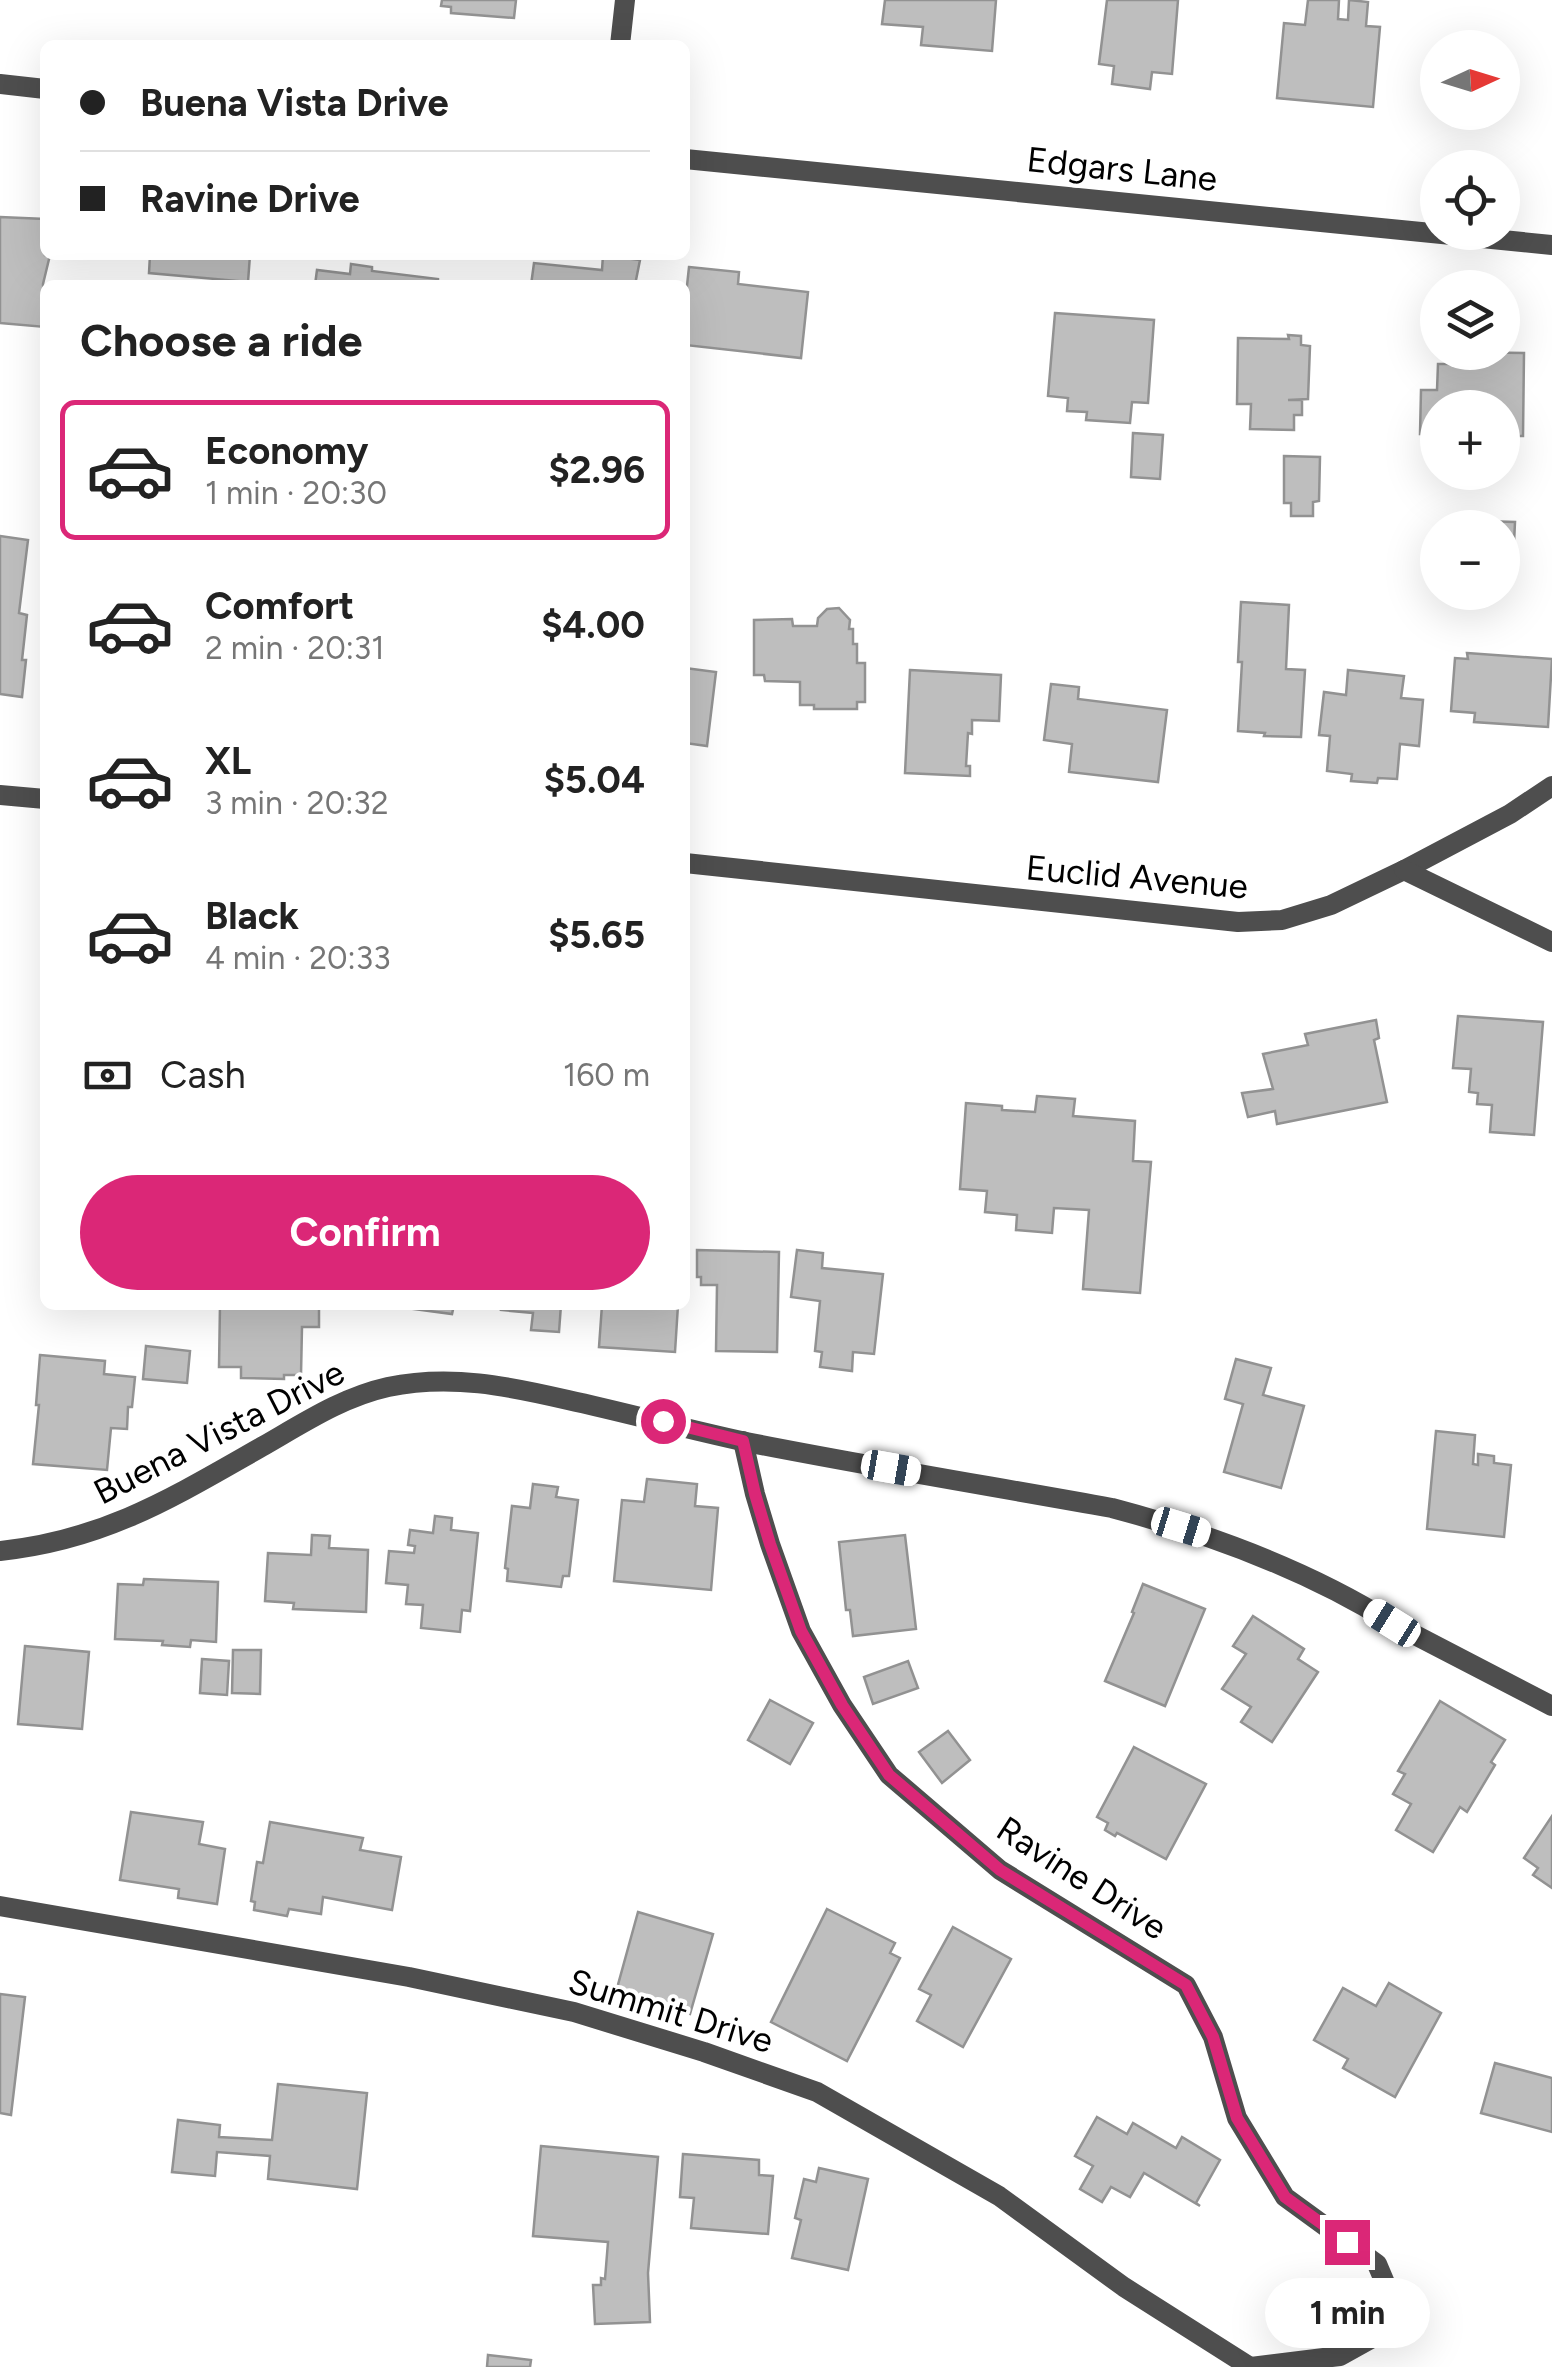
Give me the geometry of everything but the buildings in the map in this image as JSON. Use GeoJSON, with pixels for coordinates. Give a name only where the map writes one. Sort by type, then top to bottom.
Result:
{"type":"FeatureCollection","features":[{"type":"Feature","properties":{"kind":"street"},"geometry":{"type":"LineString","coordinates":[[621,40],[625,0]]}},
{"type":"Feature","properties":{"kind":"street"},"geometry":{"type":"LineString","coordinates":[[0,84],[40,88]]}},
{"type":"Feature","properties":{"kind":"street","name":"Edgars Lane"},"geometry":{"type":"LineString","coordinates":[[690,159],[1552,245]]}},
{"type":"Feature","properties":{"kind":"street","name":"Euclid Avenue"},"geometry":{"type":"LineString","coordinates":[[690,863],[1238,922],[1282,920],[1330,905],[1404,870],[1510,814],[1552,786]]}},
{"type":"Feature","properties":{"kind":"street"},"geometry":{"type":"LineString","coordinates":[[0,795],[40,799]]}},
{"type":"Feature","properties":{"kind":"street"},"geometry":{"type":"LineString","coordinates":[[1404,870],[1552,942]]}},
{"type":"Feature","properties":{"kind":"street","name":"Buena Vista Drive"},"geometry":{"type":"LineString","coordinates":[[0,1551],[84,1536],[128,1519],[349,1398],[436,1380],[483,1384],[543,1394],[743,1441],[1112,1508],[1203,1534],[1286,1567],[1552,1706]]}},
{"type":"Feature","properties":{"kind":"street","name":"Ravine Drive"},"geometry":{"type":"LineString","coordinates":[[743,1441],[770,1544],[801,1631],[842,1705],[889,1775],[1000,1870],[1186,1985],[1213,2037],[1237,2118],[1285,2197],[1378,2264],[1394,2304],[1376,2336],[1340,2356],[1251,2367]]}},
{"type":"Feature","properties":{"kind":"street","name":"Summit Drive"},"geometry":{"type":"LineString","coordinates":[[0,1906],[409,1977],[574,2012],[817,2092],[998,2196],[1124,2287],[1251,2367]]}},
{"type":"Feature","properties":{"kind":"route"},"geometry":{"type":"LineString","coordinates":[[663,1421],[743,1441],[770,1544],[801,1631],[842,1705],[889,1775],[1000,1870],[1186,1985],[1213,2037],[1237,2118],[1285,2197],[1347,2242]]}}]}
